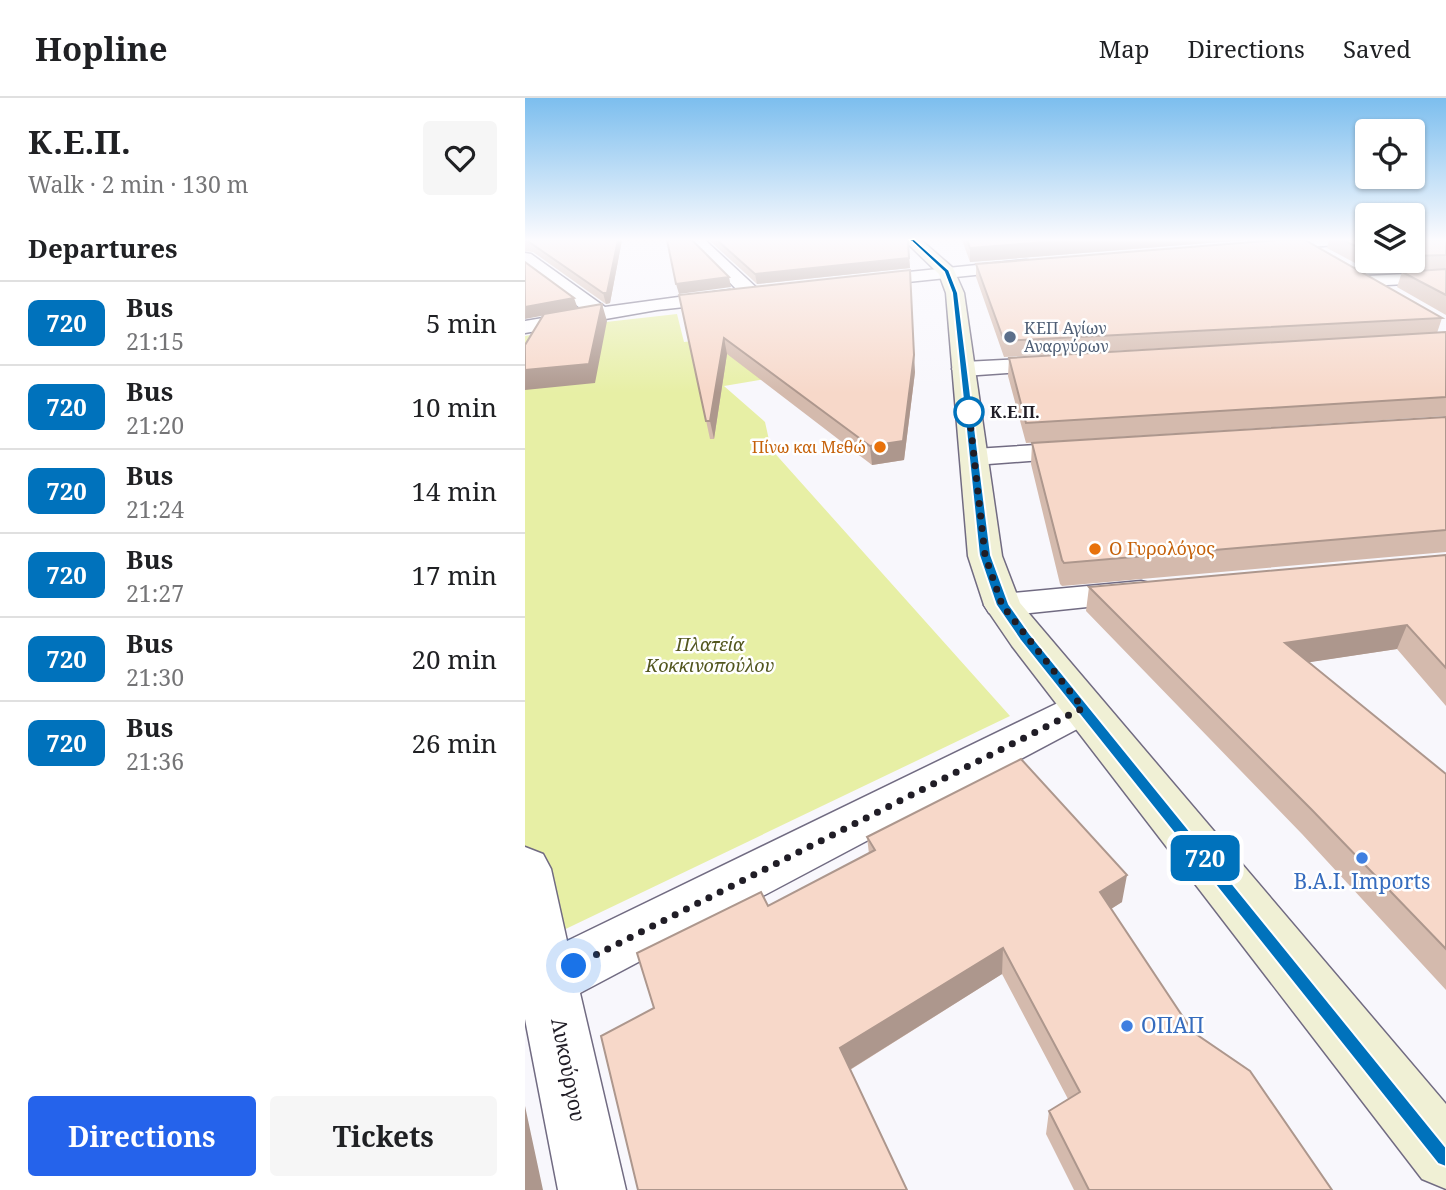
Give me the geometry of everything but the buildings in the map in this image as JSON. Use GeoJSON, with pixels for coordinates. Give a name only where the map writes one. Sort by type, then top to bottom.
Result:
{"type":"FeatureCollection","features":[{"type":"Feature","properties":{"kind":"street"},"geometry":{"type":"LineString","coordinates":[[570,291],[600,313]]}},
{"type":"Feature","properties":{"kind":"street"},"geometry":{"type":"LineString","coordinates":[[525,327],[600,313],[758,293],[756,291]]}},
{"type":"Feature","properties":{"kind":"street"},"geometry":{"type":"LineString","coordinates":[[954,291],[985,555],[1002,605],[1446,1155]]}},
{"type":"Feature","properties":{"kind":"street"},"geometry":{"type":"LineString","coordinates":[[1385,291],[1401,300]]}},
{"type":"Feature","properties":{"kind":"street"},"geometry":{"type":"LineString","coordinates":[[964,369],[1088,362]]}},
{"type":"Feature","properties":{"kind":"street"},"geometry":{"type":"LineString","coordinates":[[975,457],[1113,448]]}},
{"type":"Feature","properties":{"kind":"street"},"geometry":{"type":"LineString","coordinates":[[1002,605],[1169,589]]}},
{"type":"Feature","properties":{"kind":"street"},"geometry":{"type":"LineString","coordinates":[[537,985],[1083,708]]}},
{"type":"Feature","properties":{"kind":"street","name":"Λυκούργου"},"geometry":{"type":"LineString","coordinates":[[525,869],[537,985],[592,1190]]}},
{"type":"Feature","properties":{"kind":"green space","name":"Πλατεία Κοκκινοπούλου"},"geometry":{"type":"Polygon","coordinates":[[[677,314],[684,342],[830,325],[826,369],[724,386],[765,422],[771,449],[1010,716],[551,936],[525,865],[525,336],[597,323],[677,314]]]}},
{"type":"Feature","properties":{"kind":"bus line","name":"720"},"geometry":{"type":"LineString","coordinates":[[954,291],[978,476],[985,555],[1002,605],[1025,637],[1446,1155]]}},
{"type":"Feature","properties":{"kind":"place","name":"ΚΕΠ Αγίων Αναργύρων"},"geometry":{"type":"Point","coordinates":[1010,337]}},
{"type":"Feature","properties":{"kind":"place","name":"Κ.Ε.Π."},"geometry":{"type":"Point","coordinates":[969,412]}},
{"type":"Feature","properties":{"kind":"place","name":"Πίνω και Μεθώ"},"geometry":{"type":"Point","coordinates":[880,447]}},
{"type":"Feature","properties":{"kind":"place","name":"Ο Γυρολόγος"},"geometry":{"type":"Point","coordinates":[1095,549]}},
{"type":"Feature","properties":{"kind":"place","name":"B.A.I. Imports"},"geometry":{"type":"Point","coordinates":[1362,858]}},
{"type":"Feature","properties":{"kind":"place","name":"ΟΠΑΠ"},"geometry":{"type":"Point","coordinates":[1127,1026]}},
{"type":"Feature","properties":{"kind":"route"},"geometry":{"type":"LineString","coordinates":[[574,966],[1083,708],[1002,605],[985,555],[969,412]]}}]}
